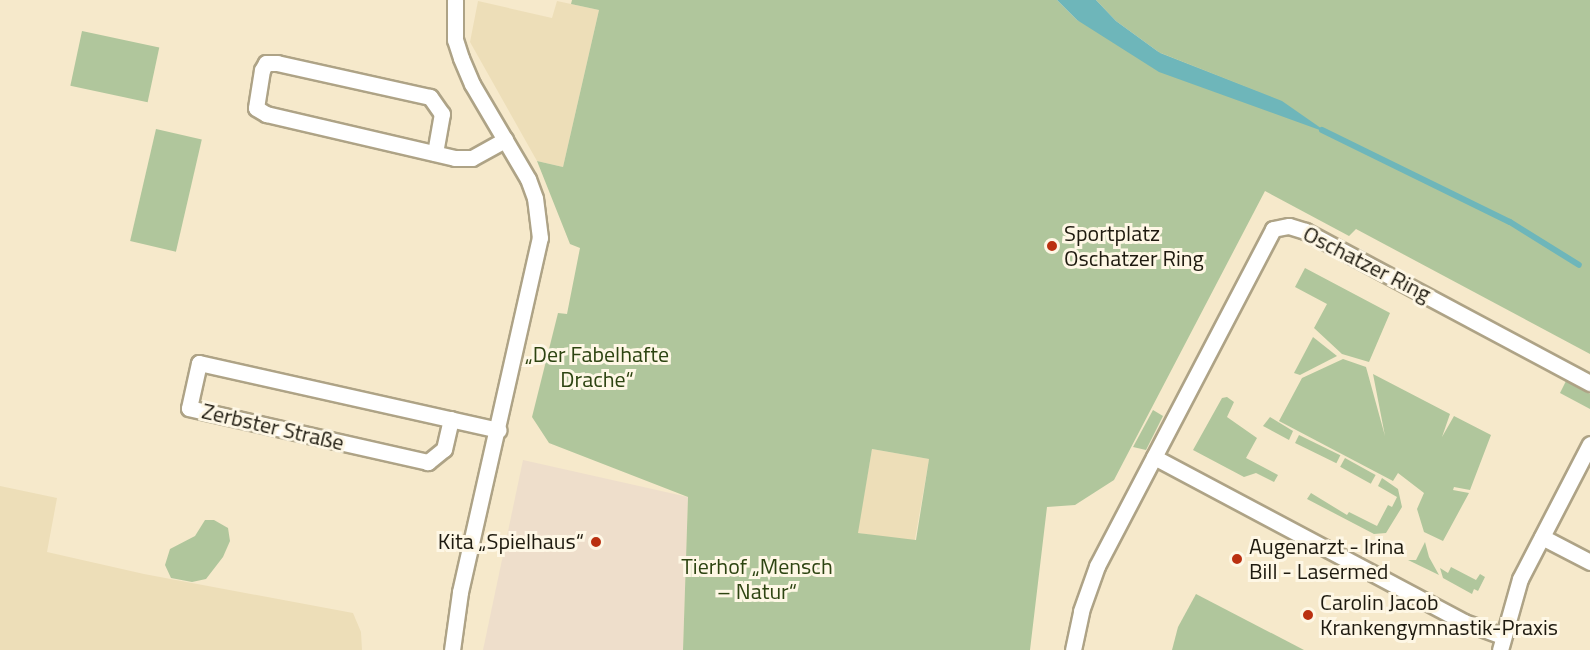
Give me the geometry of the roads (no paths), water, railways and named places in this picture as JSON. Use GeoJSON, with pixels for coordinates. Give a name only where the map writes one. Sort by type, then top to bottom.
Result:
{"type":"FeatureCollection","features":[{"type":"Feature","properties":{"kind":"street"},"geometry":{"type":"LineString","coordinates":[[452,650],[460,592],[499,430],[540,238],[535,198],[472,84],[458,49],[455,0]]}},
{"type":"Feature","properties":{"kind":"street"},"geometry":{"type":"LineString","coordinates":[[435,153],[442,114],[430,98],[277,63],[266,63],[262,70],[256,108],[266,114],[435,153],[472,158],[505,140]]}},
{"type":"Feature","properties":{"kind":"street","name":"Oschatzer Ring"},"geometry":{"type":"LineString","coordinates":[[1073,650],[1081,611],[1097,566],[1265,239],[1273,229],[1289,226],[1408,283],[1590,382]]}},
{"type":"Feature","properties":{"kind":"street","name":"Zerbster Straße"},"geometry":{"type":"LineString","coordinates":[[451,419],[444,449],[428,462],[189,408],[199,363],[451,419],[499,430]]}},
{"type":"Feature","properties":{"kind":"street"},"geometry":{"type":"LineString","coordinates":[[1154,458],[1501,643],[1520,579],[1590,444]]}},
{"type":"Feature","properties":{"kind":"street"},"geometry":{"type":"LineString","coordinates":[[1542,537],[1590,562]]}},
{"type":"Feature","properties":{"kind":"water"},"geometry":{"type":"Polygon","coordinates":[[[1057,0],[1096,0],[1116,21],[1160,53],[1282,101],[1328,133],[1159,72],[1077,20],[1057,0]]]}},
{"type":"Feature","properties":{"kind":"waterway"},"geometry":{"type":"LineString","coordinates":[[1322,130],[1510,222],[1579,265]]}},
{"type":"Feature","properties":{"kind":"place","name":"Sportplatz Oschatzer Ring"},"geometry":{"type":"Point","coordinates":[1052,246]}},
{"type":"Feature","properties":{"kind":"place","name":"Kita „Spielhaus“"},"geometry":{"type":"Point","coordinates":[596,542]}},
{"type":"Feature","properties":{"kind":"place","name":"Augenarzt - Irina Bill - Lasermed"},"geometry":{"type":"Point","coordinates":[1237,559]}},
{"type":"Feature","properties":{"kind":"place","name":"Carolin Jacob Krankengymnastik-Praxis"},"geometry":{"type":"Point","coordinates":[1308,615]}},
{"type":"Feature","properties":{"kind":"park label","name":"„Der Fabelhafte Drache“"},"geometry":{"type":"Point","coordinates":[597,366]}},
{"type":"Feature","properties":{"kind":"park label","name":"Tierhof „Mensch – Natur“"},"geometry":{"type":"Point","coordinates":[757,578]}}]}
